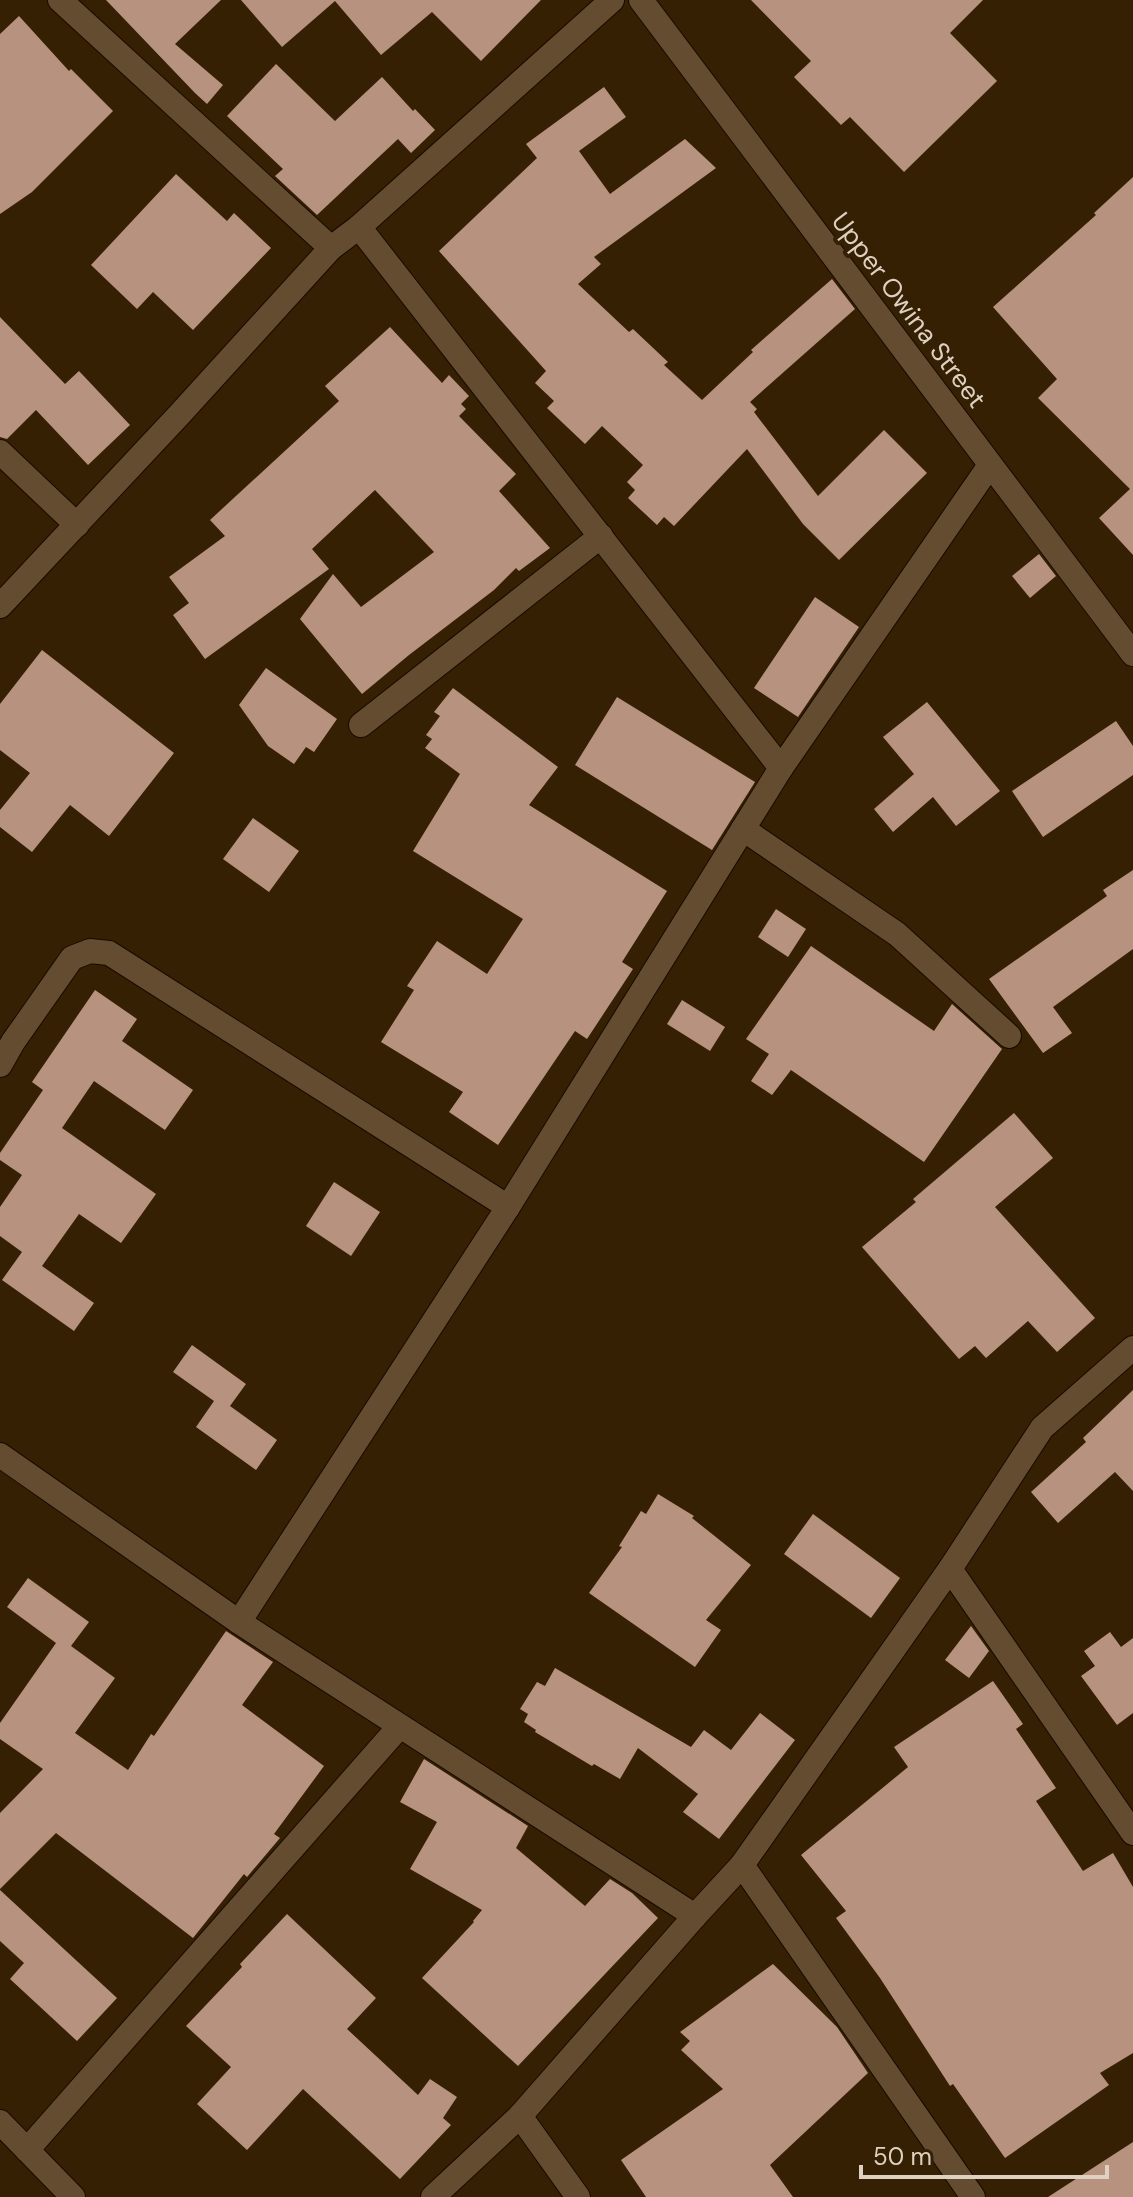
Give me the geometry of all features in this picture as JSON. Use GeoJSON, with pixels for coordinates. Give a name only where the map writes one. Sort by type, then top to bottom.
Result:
{"type":"FeatureCollection","features":[{"type":"Feature","properties":{"kind":"street"},"geometry":{"type":"LineString","coordinates":[[60,0],[331,248]]}},
{"type":"Feature","properties":{"kind":"street"},"geometry":{"type":"LineString","coordinates":[[0,606],[331,248],[359,227],[612,0]]}},
{"type":"Feature","properties":{"kind":"street","name":"Upper Owina Street"},"geometry":{"type":"LineString","coordinates":[[641,0],[1133,654]]}},
{"type":"Feature","properties":{"kind":"street"},"geometry":{"type":"LineString","coordinates":[[359,227],[781,768]]}},
{"type":"Feature","properties":{"kind":"street"},"geometry":{"type":"LineString","coordinates":[[0,452],[77,525]]}},
{"type":"Feature","properties":{"kind":"street"},"geometry":{"type":"LineString","coordinates":[[239,1622],[508,1207],[781,768],[990,465]]}},
{"type":"Feature","properties":{"kind":"street"},"geometry":{"type":"LineString","coordinates":[[361,725],[601,536]]}},
{"type":"Feature","properties":{"kind":"street"},"geometry":{"type":"LineString","coordinates":[[743,829],[897,934],[1009,1036]]}},
{"type":"Feature","properties":{"kind":"street"},"geometry":{"type":"LineString","coordinates":[[0,1065],[72,958],[90,951],[109,953],[508,1207]]}},
{"type":"Feature","properties":{"kind":"street"},"geometry":{"type":"LineString","coordinates":[[433,2197],[520,2116],[742,1865],[950,1569],[1042,1428],[1133,1348]]}},
{"type":"Feature","properties":{"kind":"street"},"geometry":{"type":"LineString","coordinates":[[0,1455],[239,1622],[695,1916]]}},
{"type":"Feature","properties":{"kind":"street"},"geometry":{"type":"LineString","coordinates":[[950,1569],[1133,1833]]}},
{"type":"Feature","properties":{"kind":"street"},"geometry":{"type":"LineString","coordinates":[[27,2150],[399,1727]]}},
{"type":"Feature","properties":{"kind":"street"},"geometry":{"type":"LineString","coordinates":[[742,1865],[973,2197]]}},
{"type":"Feature","properties":{"kind":"street"},"geometry":{"type":"LineString","coordinates":[[520,2116],[578,2197]]}},
{"type":"Feature","properties":{"kind":"street"},"geometry":{"type":"LineString","coordinates":[[0,2122],[73,2197]]}},
{"type":"Feature","properties":{"kind":"building"},"geometry":{"type":"Polygon","coordinates":[[[106,0],[221,0],[175,44],[223,85],[207,104],[195,93],[106,0]]]}},
{"type":"Feature","properties":{"kind":"building"},"geometry":{"type":"Polygon","coordinates":[[[241,0],[541,0],[481,61],[432,12],[381,55],[335,1],[282,47],[241,0]]]}},
{"type":"Feature","properties":{"kind":"building"},"geometry":{"type":"Polygon","coordinates":[[[751,0],[983,0],[950,33],[997,81],[904,172],[850,117],[841,125],[794,77],[811,61],[751,0]]]}},
{"type":"Feature","properties":{"kind":"building"},"geometry":{"type":"Polygon","coordinates":[[[19,16],[69,71],[71,69],[113,111],[32,192],[0,214],[0,34],[19,16]]]}},
{"type":"Feature","properties":{"kind":"building"},"geometry":{"type":"Polygon","coordinates":[[[276,64],[335,121],[382,77],[435,130],[411,153],[398,139],[317,215],[275,176],[283,169],[227,116],[276,64]]]}},
{"type":"Feature","properties":{"kind":"building"},"geometry":{"type":"Polygon","coordinates":[[[604,87],[626,117],[579,151],[610,194],[685,139],[716,168],[594,257],[601,264],[578,284],[629,332],[633,329],[668,362],[664,365],[702,400],[753,352],[751,350],[832,279],[855,309],[750,402],[757,409],[754,412],[818,496],[884,430],[927,473],[839,560],[803,524],[747,449],[674,526],[664,517],[657,525],[628,498],[635,490],[627,482],[643,465],[602,426],[585,444],[547,408],[554,401],[535,383],[546,371],[439,251],[537,158],[526,144],[604,87]]]}},
{"type":"Feature","properties":{"kind":"building"},"geometry":{"type":"Polygon","coordinates":[[[176,174],[227,221],[234,213],[271,248],[193,330],[153,292],[137,309],[91,265],[176,174]]]}},
{"type":"Feature","properties":{"kind":"building"},"geometry":{"type":"Polygon","coordinates":[[[1133,177],[1133,555],[1099,518],[1130,489],[1038,398],[1057,379],[993,307],[1096,215],[1094,213],[1133,177]]]}},
{"type":"Feature","properties":{"kind":"building"},"geometry":{"type":"Polygon","coordinates":[[[0,317],[65,384],[79,371],[130,425],[88,465],[36,410],[7,439],[0,437],[0,317]]]}},
{"type":"Feature","properties":{"kind":"building"},"geometry":{"type":"Polygon","coordinates":[[[390,327],[442,383],[449,375],[469,396],[461,404],[466,409],[459,416],[516,474],[499,491],[550,548],[519,571],[516,568],[494,590],[362,694],[300,619],[333,574],[361,607],[434,552],[375,490],[312,549],[329,569],[205,659],[173,615],[189,603],[169,577],[225,536],[210,520],[339,401],[325,386],[390,327]]]}},
{"type":"Feature","properties":{"kind":"building"},"geometry":{"type":"Polygon","coordinates":[[[1039,554],[1056,576],[1030,598],[1012,576],[1039,554]]]}},
{"type":"Feature","properties":{"kind":"building"},"geometry":{"type":"Polygon","coordinates":[[[815,597],[859,627],[798,717],[754,688],[815,597]]]}},
{"type":"Feature","properties":{"kind":"building"},"geometry":{"type":"Polygon","coordinates":[[[42,650],[174,753],[109,836],[70,805],[32,852],[0,827],[0,810],[30,773],[0,750],[0,704],[42,650]]]}},
{"type":"Feature","properties":{"kind":"building"},"geometry":{"type":"Polygon","coordinates":[[[266,668],[337,719],[314,752],[306,747],[294,764],[268,746],[239,705],[266,668]]]}},
{"type":"Feature","properties":{"kind":"building"},"geometry":{"type":"Polygon","coordinates":[[[453,688],[558,767],[529,805],[667,891],[622,962],[633,969],[587,1039],[575,1031],[498,1145],[449,1112],[463,1092],[381,1042],[414,990],[407,986],[437,941],[487,974],[523,919],[413,851],[460,774],[425,748],[432,739],[426,735],[440,716],[434,712],[453,688]]]}},
{"type":"Feature","properties":{"kind":"building"},"geometry":{"type":"Polygon","coordinates":[[[617,697],[755,782],[712,850],[575,765],[617,697]]]}},
{"type":"Feature","properties":{"kind":"building"},"geometry":{"type":"Polygon","coordinates":[[[927,702],[1000,791],[956,826],[933,797],[893,832],[874,809],[914,774],[883,737],[927,702]]]}},
{"type":"Feature","properties":{"kind":"building"},"geometry":{"type":"Polygon","coordinates":[[[1116,721],[1133,746],[1133,775],[1043,837],[1012,791],[1116,721]]]}},
{"type":"Feature","properties":{"kind":"building"},"geometry":{"type":"Polygon","coordinates":[[[253,818],[299,851],[269,892],[223,859],[253,818]]]}},
{"type":"Feature","properties":{"kind":"building"},"geometry":{"type":"Polygon","coordinates":[[[1133,870],[1133,949],[1053,1007],[1072,1033],[1043,1053],[989,979],[1107,896],[1103,890],[1133,870]]]}},
{"type":"Feature","properties":{"kind":"building"},"geometry":{"type":"Polygon","coordinates":[[[776,909],[806,929],[788,957],[758,937],[776,909]]]}},
{"type":"Feature","properties":{"kind":"building"},"geometry":{"type":"Polygon","coordinates":[[[811,946],[934,1031],[952,1004],[1002,1049],[924,1162],[791,1070],[772,1095],[751,1081],[769,1054],[746,1039],[811,946]]]}},
{"type":"Feature","properties":{"kind":"building"},"geometry":{"type":"Polygon","coordinates":[[[95,990],[137,1019],[122,1041],[193,1090],[165,1130],[94,1081],[62,1128],[156,1194],[121,1243],[79,1214],[42,1266],[94,1303],[74,1331],[2,1280],[22,1252],[0,1236],[0,1207],[22,1175],[0,1160],[0,1153],[43,1090],[32,1082],[95,990]]]}},
{"type":"Feature","properties":{"kind":"building"},"geometry":{"type":"Polygon","coordinates":[[[682,1000],[725,1027],[710,1051],[667,1024],[682,1000]]]}},
{"type":"Feature","properties":{"kind":"building"},"geometry":{"type":"Polygon","coordinates":[[[1014,1113],[1053,1158],[995,1207],[1095,1318],[1057,1352],[1028,1321],[986,1358],[975,1346],[959,1359],[862,1247],[1014,1113]]]}},
{"type":"Feature","properties":{"kind":"building"},"geometry":{"type":"Polygon","coordinates":[[[334,1182],[380,1212],[351,1256],[306,1226],[334,1182]]]}},
{"type":"Feature","properties":{"kind":"building"},"geometry":{"type":"Polygon","coordinates":[[[192,1345],[246,1384],[230,1406],[277,1440],[256,1470],[196,1427],[214,1401],[173,1372],[192,1345]]]}},
{"type":"Feature","properties":{"kind":"building"},"geometry":{"type":"Polygon","coordinates":[[[1133,1390],[1133,1491],[1115,1472],[1058,1523],[1031,1492],[1086,1442],[1083,1438],[1133,1390]]]}},
{"type":"Feature","properties":{"kind":"building"},"geometry":{"type":"Polygon","coordinates":[[[658,1494],[694,1516],[692,1518],[751,1565],[706,1620],[721,1630],[695,1667],[589,1593],[622,1547],[619,1546],[641,1511],[646,1514],[658,1494]]]}},
{"type":"Feature","properties":{"kind":"building"},"geometry":{"type":"Polygon","coordinates":[[[813,1514],[900,1578],[871,1618],[784,1554],[813,1514]]]}},
{"type":"Feature","properties":{"kind":"building"},"geometry":{"type":"Polygon","coordinates":[[[28,1578],[89,1622],[71,1646],[115,1678],[75,1733],[128,1770],[226,1631],[273,1662],[242,1705],[324,1766],[274,1834],[280,1838],[247,1877],[244,1874],[193,1938],[56,1833],[0,1889],[0,1813],[43,1769],[0,1739],[0,1723],[56,1643],[7,1607],[28,1578]]]}},
{"type":"Feature","properties":{"kind":"building"},"geometry":{"type":"Polygon","coordinates":[[[971,1626],[989,1651],[969,1678],[945,1660],[971,1626]]]}},
{"type":"Feature","properties":{"kind":"building"},"geometry":{"type":"Polygon","coordinates":[[[1110,1632],[1121,1647],[1133,1638],[1133,1713],[1117,1725],[1081,1676],[1095,1666],[1084,1651],[1110,1632]]]}},
{"type":"Feature","properties":{"kind":"building"},"geometry":{"type":"Polygon","coordinates":[[[555,1668],[691,1747],[704,1730],[731,1750],[760,1713],[795,1740],[719,1839],[683,1812],[698,1794],[638,1748],[620,1779],[594,1764],[592,1766],[535,1732],[524,1722],[528,1714],[520,1709],[537,1682],[545,1686],[555,1668]]]}},
{"type":"Feature","properties":{"kind":"building"},"geometry":{"type":"Polygon","coordinates":[[[993,1681],[1023,1724],[1016,1729],[1056,1788],[1036,1801],[1083,1871],[1113,1853],[1133,1887],[1133,2053],[1100,2073],[1109,2085],[1005,2158],[953,2084],[950,2086],[880,1978],[836,1918],[846,1911],[801,1855],[908,1767],[894,1747],[993,1681]]]}},
{"type":"Feature","properties":{"kind":"building"},"geometry":{"type":"Polygon","coordinates":[[[424,1759],[528,1826],[516,1848],[585,1906],[610,1879],[632,1893],[658,1918],[518,2066],[422,1978],[482,1910],[410,1869],[437,1822],[400,1802],[424,1759]]]}},
{"type":"Feature","properties":{"kind":"building"},"geometry":{"type":"Polygon","coordinates":[[[0,1890],[117,1998],[77,2041],[10,1979],[24,1963],[0,1941],[0,1890]]]}},
{"type":"Feature","properties":{"kind":"building"},"geometry":{"type":"Polygon","coordinates":[[[287,1914],[376,1998],[347,2029],[418,2095],[430,2079],[457,2097],[443,2118],[451,2125],[400,2179],[303,2089],[247,2150],[197,2104],[231,2067],[186,2026],[287,1914]]]}},
{"type":"Feature","properties":{"kind":"building"},"geometry":{"type":"Polygon","coordinates":[[[773,1964],[837,2027],[868,2073],[770,2165],[793,2197],[646,2197],[621,2160],[723,2089],[681,2050],[690,2041],[680,2032],[773,1964]]]}},
{"type":"Feature","properties":{"kind":"building"},"geometry":{"type":"Polygon","coordinates":[[[1133,2142],[1133,2197],[1048,2197],[1133,2142]]]}}]}
